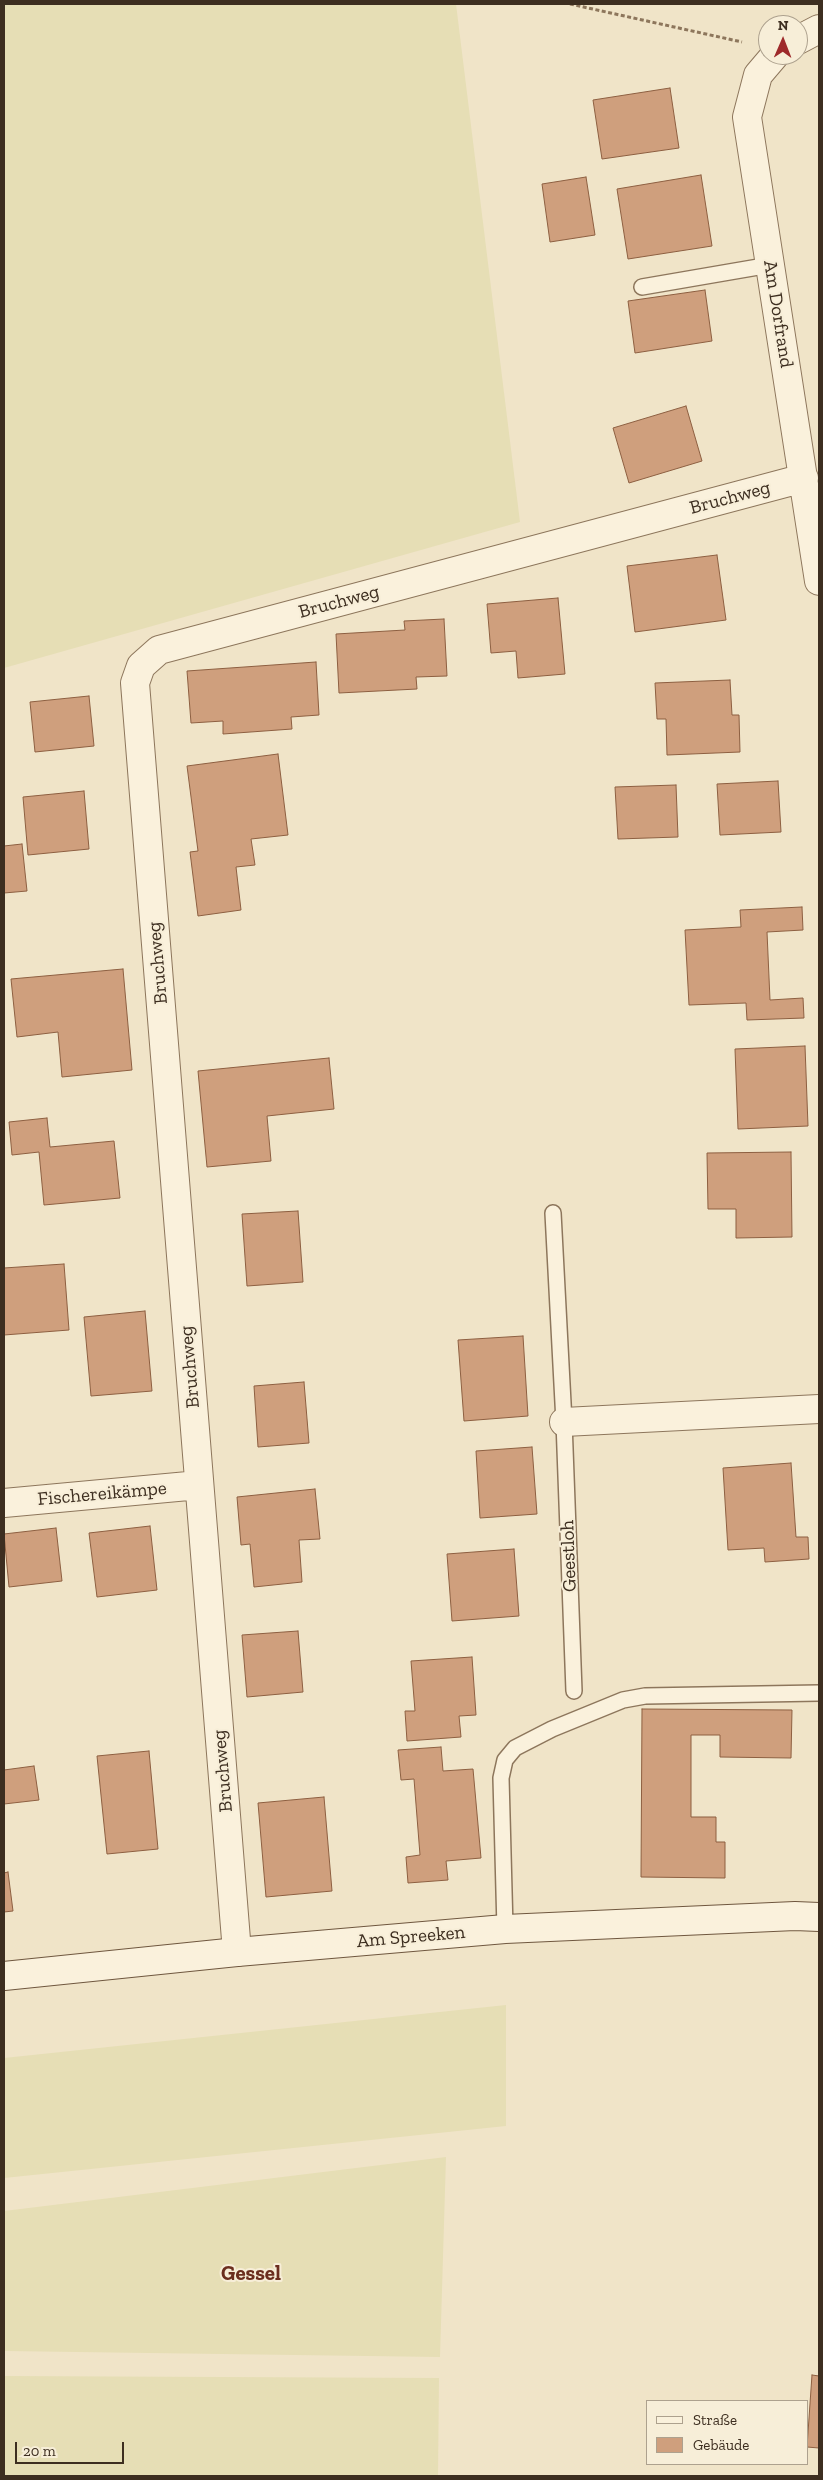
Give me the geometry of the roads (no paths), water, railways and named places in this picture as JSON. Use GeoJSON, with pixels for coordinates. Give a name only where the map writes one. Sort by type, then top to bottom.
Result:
{"type":"FeatureCollection","features":[{"type":"Feature","properties":{"kind":"street","name":"Am Dorfrand"},"geometry":{"type":"LineString","coordinates":[[766,65],[758,75],[747,117],[819,580]]}},
{"type":"Feature","properties":{"kind":"street","name":"Bruchweg"},"geometry":{"type":"LineString","coordinates":[[238,1952],[135,683],[140,666],[159,650],[804,478]]}},
{"type":"Feature","properties":{"kind":"street"},"geometry":{"type":"LineString","coordinates":[[564,1422],[819,1409]]}},
{"type":"Feature","properties":{"kind":"street","name":"Fischereikämpe"},"geometry":{"type":"LineString","coordinates":[[4,1503],[199,1485]]}},
{"type":"Feature","properties":{"kind":"street","name":"Am Spreeken"},"geometry":{"type":"LineString","coordinates":[[4,1976],[238,1952],[505,1929],[795,1916],[819,1917]]}},
{"type":"Feature","properties":{"kind":"lane"},"geometry":{"type":"LineString","coordinates":[[642,287],[770,265]]}},
{"type":"Feature","properties":{"kind":"lane","name":"Geestloh"},"geometry":{"type":"LineString","coordinates":[[553,1213],[564,1422],[574,1691]]}},
{"type":"Feature","properties":{"kind":"lane"},"geometry":{"type":"LineString","coordinates":[[505,1929],[501,1778],[505,1760],[515,1748],[552,1729],[623,1700],[645,1696],[819,1693]]}},
{"type":"Feature","properties":{"kind":"district","name":"Gessel"},"geometry":{"type":"Point","coordinates":[251,2274]}}]}
